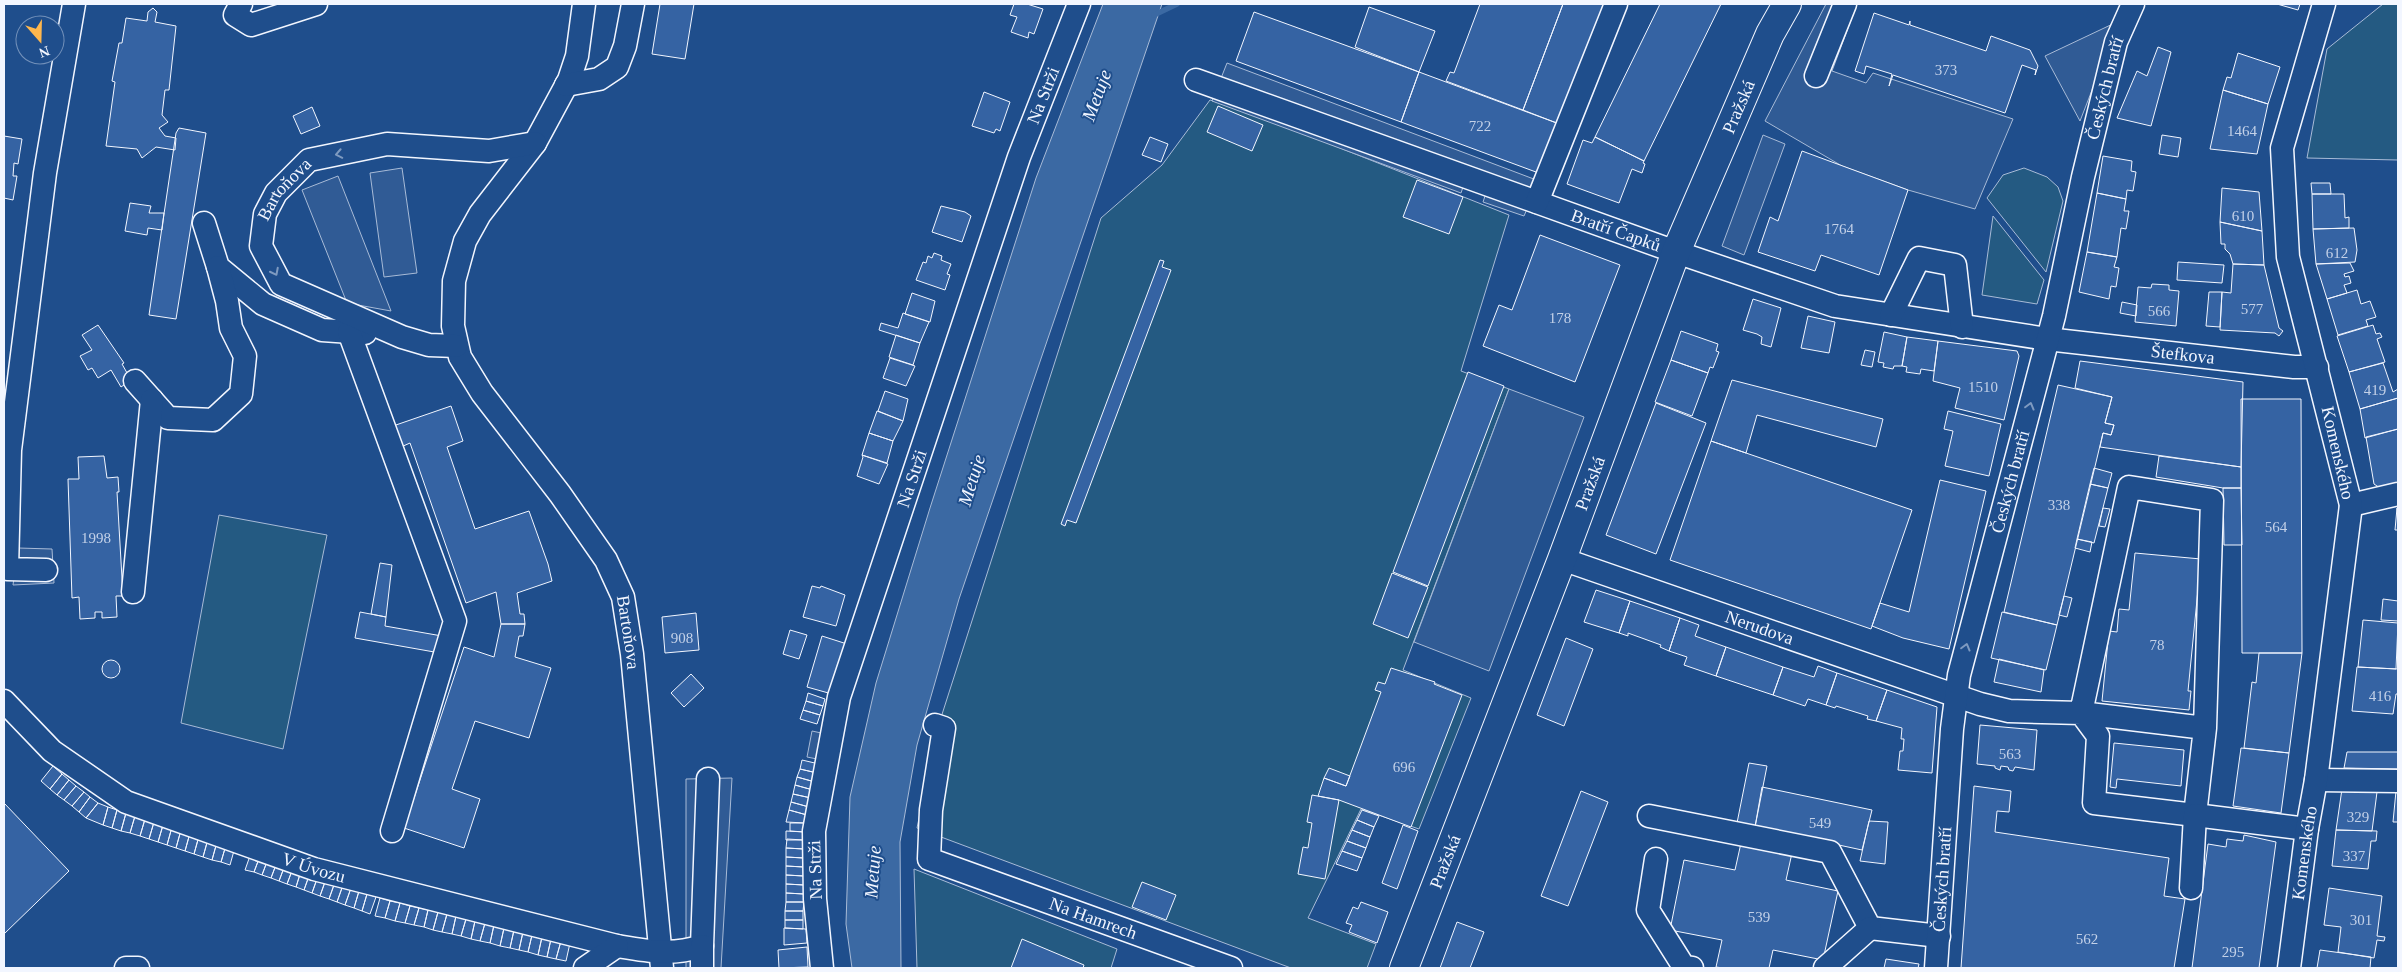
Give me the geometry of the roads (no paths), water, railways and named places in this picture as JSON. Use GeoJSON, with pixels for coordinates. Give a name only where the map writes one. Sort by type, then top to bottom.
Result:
{"type":"FeatureCollection","features":[{"type":"Feature","properties":{"kind":"main road","name":"Pražská"},"geometry":{"type":"LineString","coordinates":[[1404,968],[1562,559],[1676,252],[1770,34],[1787,4]]}},
{"type":"Feature","properties":{"kind":"street"},"geometry":{"type":"LineString","coordinates":[[46,570],[8,569],[10,450],[45,173],[74,4]]}},
{"type":"Feature","properties":{"kind":"street"},"geometry":{"type":"LineString","coordinates":[[240,4],[235,14],[250,25],[316,4]]}},
{"type":"Feature","properties":{"kind":"street","name":"Bartoňova"},"geometry":{"type":"LineString","coordinates":[[584,4],[577,56],[566,85],[535,143],[480,214],[465,241],[452,294],[453,326],[456,346],[466,368],[482,393],[560,494],[596,545],[619,587],[627,618],[632,654],[662,961]]}},
{"type":"Feature","properties":{"kind":"street"},"geometry":{"type":"LineString","coordinates":[[566,85],[599,79],[617,67],[625,46],[633,4]]}},
{"type":"Feature","properties":{"kind":"street","name":"Na Strži"},"geometry":{"type":"LineString","coordinates":[[822,968],[815,899],[814,831],[839,697],[1019,157],[1079,4]]}},
{"type":"Feature","properties":{"kind":"street"},"geometry":{"type":"LineString","coordinates":[[1538,202],[1616,4]]}},
{"type":"Feature","properties":{"kind":"street"},"geometry":{"type":"LineString","coordinates":[[1816,76],[1845,4]]}},
{"type":"Feature","properties":{"kind":"street","name":"Českých bratří"},"geometry":{"type":"LineString","coordinates":[[1936,968],[1956,695],[2047,339],[2082,177],[2116,42],[2133,4]]}},
{"type":"Feature","properties":{"kind":"street","name":"Komenského"},"geometry":{"type":"LineString","coordinates":[[2289,968],[2306,829],[2316,780],[2351,505],[2288,258],[2282,148],[2324,4]]}},
{"type":"Feature","properties":{"kind":"street","name":"Bratří Čapků"},"geometry":{"type":"LineString","coordinates":[[1196,80],[1676,252],[1835,306],[2047,339]]}},
{"type":"Feature","properties":{"kind":"street","name":"Bartoňova"},"geometry":{"type":"LineString","coordinates":[[456,346],[435,346],[402,337],[281,284],[261,246],[265,214],[276,193],[309,160],[387,144],[489,151],[535,143]]}},
{"type":"Feature","properties":{"kind":"street"},"geometry":{"type":"LineString","coordinates":[[135,380],[168,418],[213,420],[241,394],[245,356],[231,328],[227,301],[204,223]]}},
{"type":"Feature","properties":{"kind":"street"},"geometry":{"type":"LineString","coordinates":[[1890,315],[1919,258],[1955,265],[1962,327]]}},
{"type":"Feature","properties":{"kind":"street","name":"Bartoňova"},"geometry":{"type":"LineString","coordinates":[[218,267],[262,304],[322,330],[402,337]]}},
{"type":"Feature","properties":{"kind":"street"},"geometry":{"type":"LineString","coordinates":[[350,332],[455,621],[392,831]]}},
{"type":"Feature","properties":{"kind":"street","name":"Štefkova"},"geometry":{"type":"LineString","coordinates":[[2047,339],[2294,367],[2317,367]]}},
{"type":"Feature","properties":{"kind":"street"},"geometry":{"type":"LineString","coordinates":[[133,592],[152,400]]}},
{"type":"Feature","properties":{"kind":"street"},"geometry":{"type":"LineString","coordinates":[[2191,888],[2194,815],[2205,728],[2212,500],[2129,487],[2081,713],[2098,736],[2094,803],[2194,815],[2306,829]]}},
{"type":"Feature","properties":{"kind":"street"},"geometry":{"type":"LineString","coordinates":[[2351,505],[2398,494]]}},
{"type":"Feature","properties":{"kind":"street","name":"Nerudova"},"geometry":{"type":"LineString","coordinates":[[1562,559],[1956,695],[2009,711],[2081,713],[2205,728]]}},
{"type":"Feature","properties":{"kind":"street","name":"V Úvozu"},"geometry":{"type":"LineString","coordinates":[[4,702],[52,751],[126,802],[314,869],[617,946],[662,961],[702,946]]}},
{"type":"Feature","properties":{"kind":"street","name":"Na Hamrech"},"geometry":{"type":"LineString","coordinates":[[935,725],[944,728],[931,810],[929,859],[1231,968]]}},
{"type":"Feature","properties":{"kind":"street"},"geometry":{"type":"LineString","coordinates":[[702,968],[708,779]]}},
{"type":"Feature","properties":{"kind":"street"},"geometry":{"type":"LineString","coordinates":[[2316,780],[2398,781]]}},
{"type":"Feature","properties":{"kind":"street"},"geometry":{"type":"LineString","coordinates":[[1649,816],[1830,852],[1870,928]]}},
{"type":"Feature","properties":{"kind":"street"},"geometry":{"type":"LineString","coordinates":[[1656,859],[1648,910],[1684,967],[1692,968]]}},
{"type":"Feature","properties":{"kind":"street"},"geometry":{"type":"LineString","coordinates":[[1825,968],[1870,928],[1939,936]]}},
{"type":"Feature","properties":{"kind":"street"},"geometry":{"type":"LineString","coordinates":[[585,968],[617,946]]}},
{"type":"Feature","properties":{"kind":"street"},"geometry":{"type":"LineString","coordinates":[[126,968],[138,968]]}},
{"type":"Feature","properties":{"kind":"water","name":"Metuje"},"geometry":{"type":"Polygon","coordinates":[[[1103,4],[1162,4],[959,599],[917,745],[900,842],[901,968],[852,968],[846,924],[850,797],[876,683],[1036,178],[1103,4]]]}},
{"type":"Feature","properties":{"kind":"waterway"},"geometry":{"type":"LineString","coordinates":[[1154,15],[1177,4]]}}]}
